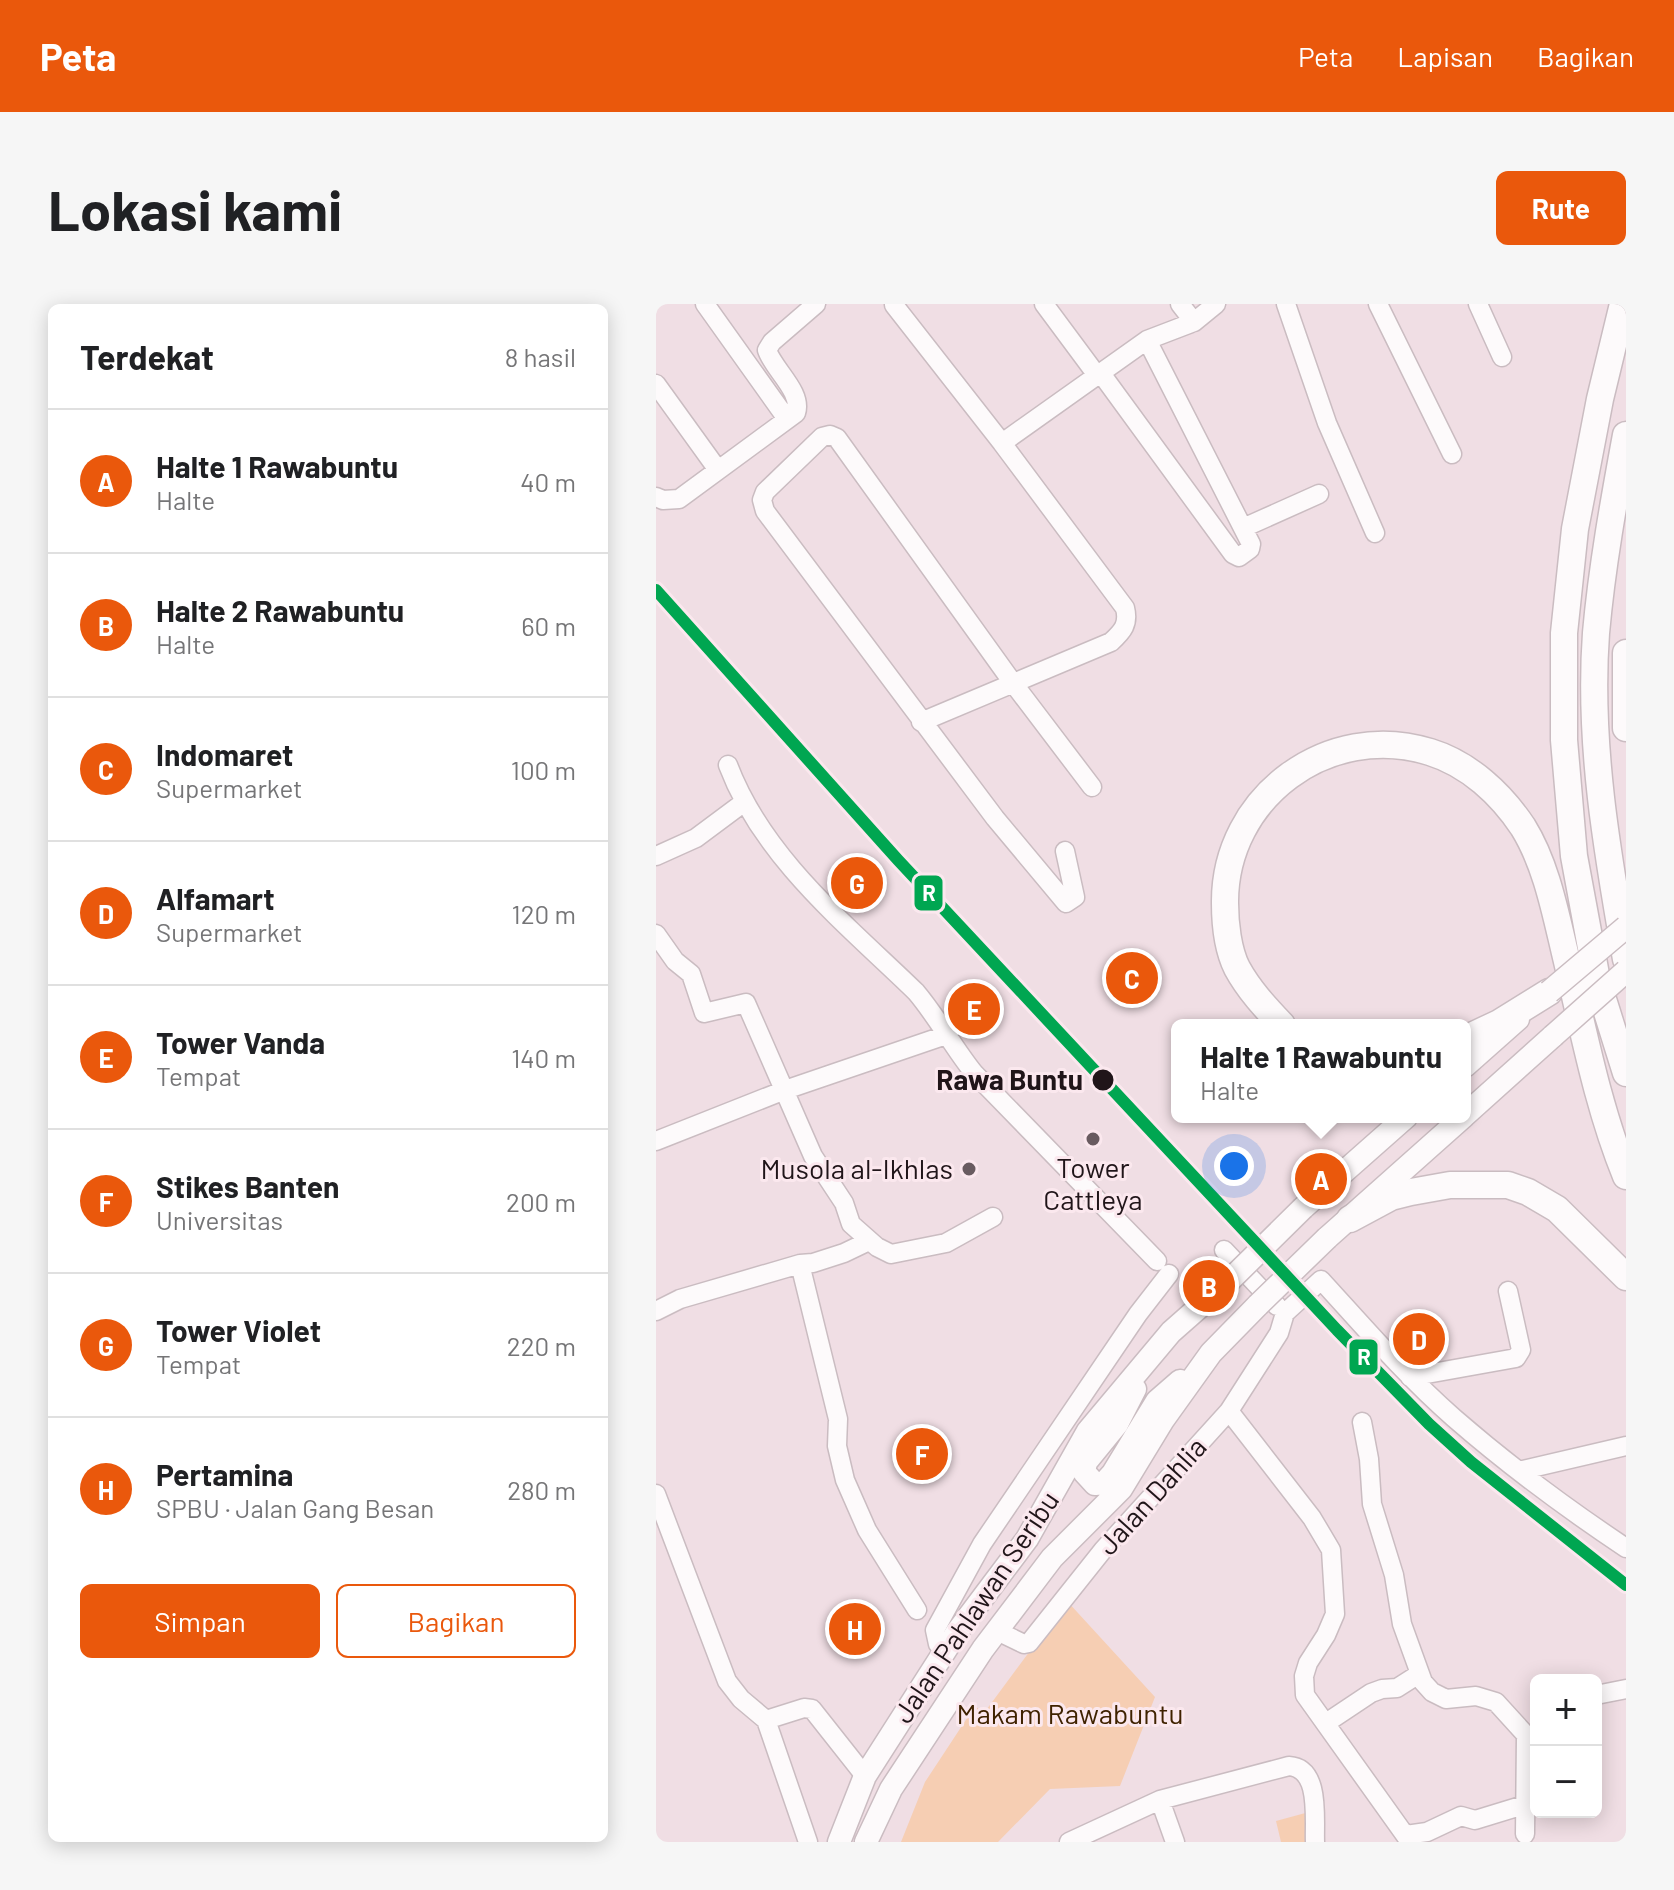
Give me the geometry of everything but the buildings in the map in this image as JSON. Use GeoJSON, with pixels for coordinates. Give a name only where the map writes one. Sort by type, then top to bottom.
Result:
{"type":"FeatureCollection","features":[{"type":"Feature","properties":{"kind":"highway"},"geometry":{"type":"LineString","coordinates":[[1623,304],[1600,399],[1575,529],[1564,633],[1564,740],[1574,856],[1597,980],[1626,1073]]}},
{"type":"Feature","properties":{"kind":"highway"},"geometry":{"type":"LineString","coordinates":[[1626,435],[1607,534],[1596,635],[1596,738],[1606,852],[1626,959]]}},
{"type":"Feature","properties":{"kind":"highway"},"geometry":{"type":"LineString","coordinates":[[1626,653],[1626,728]]}},
{"type":"Feature","properties":{"kind":"highway"},"geometry":{"type":"LineString","coordinates":[[1276,1019],[1257,999],[1235,965],[1225,919],[1225,884],[1231,851],[1253,809],[1280,781],[1315,760],[1349,748],[1391,745],[1431,752],[1472,772],[1506,803],[1525,830],[1554,907],[1599,1098],[1626,1176]]}},
{"type":"Feature","properties":{"kind":"highway"},"geometry":{"type":"LineString","coordinates":[[1471,1036],[1549,992]]}},
{"type":"Feature","properties":{"kind":"highway"},"geometry":{"type":"LineString","coordinates":[[1350,1219],[1391,1197],[1411,1192],[1450,1185],[1508,1185],[1528,1192],[1557,1209],[1626,1277]]}},
{"type":"Feature","properties":{"kind":"main road"},"geometry":{"type":"LineString","coordinates":[[1471,1061],[1626,927]]}},
{"type":"Feature","properties":{"kind":"main road","name":"Jalan Pahlawan Seribu"},"geometry":{"type":"LineString","coordinates":[[1471,1110],[1626,971]]}},
{"type":"Feature","properties":{"kind":"main road","name":"Jalan Pahlawan Seribu"},"geometry":{"type":"LineString","coordinates":[[839,1842],[865,1776],[947,1648],[1027,1539],[1088,1431],[1171,1332],[1399,1123]]}},
{"type":"Feature","properties":{"kind":"main road","name":"Jalan Pahlawan Seribu"},"geometry":{"type":"LineString","coordinates":[[866,1842],[891,1789],[983,1649],[1052,1558],[1121,1489],[1163,1420],[1211,1353],[1327,1238],[1456,1123]]}},
{"type":"Feature","properties":{"kind":"main road"},"geometry":{"type":"LineString","coordinates":[[1154,1353],[1117,1424],[1086,1462],[1084,1472],[1095,1484],[1104,1483],[1113,1473],[1157,1401],[1211,1353]]}},
{"type":"Feature","properties":{"kind":"main road"},"geometry":{"type":"LineString","coordinates":[[964,1677],[954,1666],[947,1648],[968,1644],[983,1649]]}},
{"type":"Feature","properties":{"kind":"main road"},"geometry":{"type":"LineString","coordinates":[[851,1809],[874,1820]]}},
{"type":"Feature","properties":{"kind":"street"},"geometry":{"type":"LineString","coordinates":[[705,304],[787,419]]}},
{"type":"Feature","properties":{"kind":"street"},"geometry":{"type":"LineString","coordinates":[[1044,304],[1236,557],[1251,547],[1147,340]]}},
{"type":"Feature","properties":{"kind":"street"},"geometry":{"type":"LineString","coordinates":[[1180,304],[1194,322]]}},
{"type":"Feature","properties":{"kind":"street"},"geometry":{"type":"LineString","coordinates":[[1002,443],[1147,340],[1194,322],[1216,304]]}},
{"type":"Feature","properties":{"kind":"street"},"geometry":{"type":"LineString","coordinates":[[1286,304],[1327,423],[1375,533]]}},
{"type":"Feature","properties":{"kind":"street"},"geometry":{"type":"LineString","coordinates":[[1378,304],[1452,454]]}},
{"type":"Feature","properties":{"kind":"street"},"geometry":{"type":"LineString","coordinates":[[1478,304],[1502,357]]}},
{"type":"Feature","properties":{"kind":"street"},"geometry":{"type":"LineString","coordinates":[[656,497],[679,499],[796,413],[796,398],[770,360],[767,350],[811,305]]}},
{"type":"Feature","properties":{"kind":"street"},"geometry":{"type":"LineString","coordinates":[[894,305],[1125,608],[1128,620],[1121,633],[1111,642],[921,722]]}},
{"type":"Feature","properties":{"kind":"street"},"geometry":{"type":"LineString","coordinates":[[656,384],[718,470]]}},
{"type":"Feature","properties":{"kind":"street"},"geometry":{"type":"LineString","coordinates":[[1065,851],[1075,897],[1066,903],[921,722],[765,511],[762,500],[765,492],[822,437],[830,435],[837,438],[1013,683],[1092,787]]}},
{"type":"Feature","properties":{"kind":"street"},"geometry":{"type":"LineString","coordinates":[[1243,528],[1319,494]]}},
{"type":"Feature","properties":{"kind":"street"},"geometry":{"type":"LineString","coordinates":[[728,765],[743,803],[785,862],[916,992],[974,1073],[1163,1267],[1138,1314],[982,1544],[935,1630],[938,1644],[947,1648]]}},
{"type":"Feature","properties":{"kind":"street"},"geometry":{"type":"LineString","coordinates":[[656,856],[696,838],[743,803]]}},
{"type":"Feature","properties":{"kind":"street"},"geometry":{"type":"LineString","coordinates":[[656,934],[675,961],[691,974],[704,1013],[746,1003],[813,1156],[844,1203],[851,1224],[869,1241],[891,1254],[914,1251],[962,1236],[993,1217]]}},
{"type":"Feature","properties":{"kind":"street"},"geometry":{"type":"LineString","coordinates":[[656,1141],[785,1090],[949,1034]]}},
{"type":"Feature","properties":{"kind":"street"},"geometry":{"type":"LineString","coordinates":[[656,1311],[680,1299],[800,1264],[813,1263],[869,1241]]}},
{"type":"Feature","properties":{"kind":"street"},"geometry":{"type":"LineString","coordinates":[[1224,1250],[1285,1313],[1321,1280],[1410,1377],[1452,1416],[1578,1516],[1626,1548]]}},
{"type":"Feature","properties":{"kind":"street"},"geometry":{"type":"LineString","coordinates":[[800,1264],[838,1419],[837,1446],[845,1480],[867,1530],[917,1610]]}},
{"type":"Feature","properties":{"kind":"street"},"geometry":{"type":"LineString","coordinates":[[1410,1377],[1516,1358],[1521,1350],[1508,1291]]}},
{"type":"Feature","properties":{"kind":"street","name":"Jalan Dahlia"},"geometry":{"type":"LineString","coordinates":[[997,1631],[1024,1644],[1029,1643],[1103,1550],[1229,1411],[1279,1333],[1285,1313]]}},
{"type":"Feature","properties":{"kind":"street"},"geometry":{"type":"LineString","coordinates":[[1229,1411],[1312,1518],[1331,1550],[1335,1614],[1320,1647],[1308,1663],[1303,1687],[1308,1701],[1408,1838],[1461,1816],[1475,1820],[1524,1805]]}},
{"type":"Feature","properties":{"kind":"street"},"geometry":{"type":"LineString","coordinates":[[1362,1422],[1369,1459],[1372,1504],[1394,1575],[1402,1624],[1419,1674],[1432,1692],[1446,1699],[1476,1696],[1496,1702],[1530,1733]]}},
{"type":"Feature","properties":{"kind":"street"},"geometry":{"type":"LineString","coordinates":[[1519,1471],[1626,1446]]}},
{"type":"Feature","properties":{"kind":"street"},"geometry":{"type":"LineString","coordinates":[[656,1494],[727,1681],[741,1699],[766,1720],[808,1842]]}},
{"type":"Feature","properties":{"kind":"street"},"geometry":{"type":"LineString","coordinates":[[1326,1723],[1371,1693],[1403,1686],[1419,1674]]}},
{"type":"Feature","properties":{"kind":"street"},"geometry":{"type":"LineString","coordinates":[[1602,1694],[1626,1689]]}},
{"type":"Feature","properties":{"kind":"street"},"geometry":{"type":"LineString","coordinates":[[766,1720],[804,1708],[812,1709],[865,1776]]}},
{"type":"Feature","properties":{"kind":"street"},"geometry":{"type":"LineString","coordinates":[[1525,1834],[1524,1805],[1530,1744]]}},
{"type":"Feature","properties":{"kind":"street"},"geometry":{"type":"LineString","coordinates":[[1069,1842],[1160,1800],[1289,1766],[1296,1766],[1305,1772],[1311,1783],[1315,1842]]}},
{"type":"Feature","properties":{"kind":"street"},"geometry":{"type":"LineString","coordinates":[[1160,1800],[1175,1842]]}},
{"type":"Feature","properties":{"kind":"green space","name":"Makam Rawabuntu"},"geometry":{"type":"Polygon","coordinates":[[[1067,1601],[1155,1697],[1120,1786],[1050,1789],[998,1842],[901,1842],[925,1782],[975,1706],[984,1713],[1067,1601]]]}},
{"type":"Feature","properties":{"kind":"green space"},"geometry":{"type":"Polygon","coordinates":[[[1309,1812],[1308,1842],[1281,1842],[1276,1821],[1309,1812]]]}},
{"type":"Feature","properties":{"kind":"transit line","name":"R"},"geometry":{"type":"LineString","coordinates":[[656,590],[898,860],[1337,1330],[1429,1424],[1471,1462],[1626,1585]]}},
{"type":"Feature","properties":{"kind":"place","name":"Tower Violet"},"geometry":{"type":"Point","coordinates":[857,883]}},
{"type":"Feature","properties":{"kind":"place","name":"Indomaret"},"geometry":{"type":"Point","coordinates":[1132,978]}},
{"type":"Feature","properties":{"kind":"place","name":"Tower Vanda"},"geometry":{"type":"Point","coordinates":[974,1009]}},
{"type":"Feature","properties":{"kind":"place","name":"Rawa Buntu"},"geometry":{"type":"Point","coordinates":[1103,1080]}},
{"type":"Feature","properties":{"kind":"place","name":"Tower Cattleya"},"geometry":{"type":"Point","coordinates":[1093,1139]}},
{"type":"Feature","properties":{"kind":"place","name":"Musola al-Ikhlas"},"geometry":{"type":"Point","coordinates":[969,1169]}},
{"type":"Feature","properties":{"kind":"place","name":"Halte 1 Rawabuntu"},"geometry":{"type":"Point","coordinates":[1321,1179]}},
{"type":"Feature","properties":{"kind":"place","name":"Halte 2 Rawabuntu"},"geometry":{"type":"Point","coordinates":[1209,1286]}},
{"type":"Feature","properties":{"kind":"place","name":"Alfamart"},"geometry":{"type":"Point","coordinates":[1419,1339]}},
{"type":"Feature","properties":{"kind":"place","name":"Stikes Banten"},"geometry":{"type":"Point","coordinates":[922,1454]}},
{"type":"Feature","properties":{"kind":"place","name":"Pertamina"},"geometry":{"type":"Point","coordinates":[855,1629]}}]}
